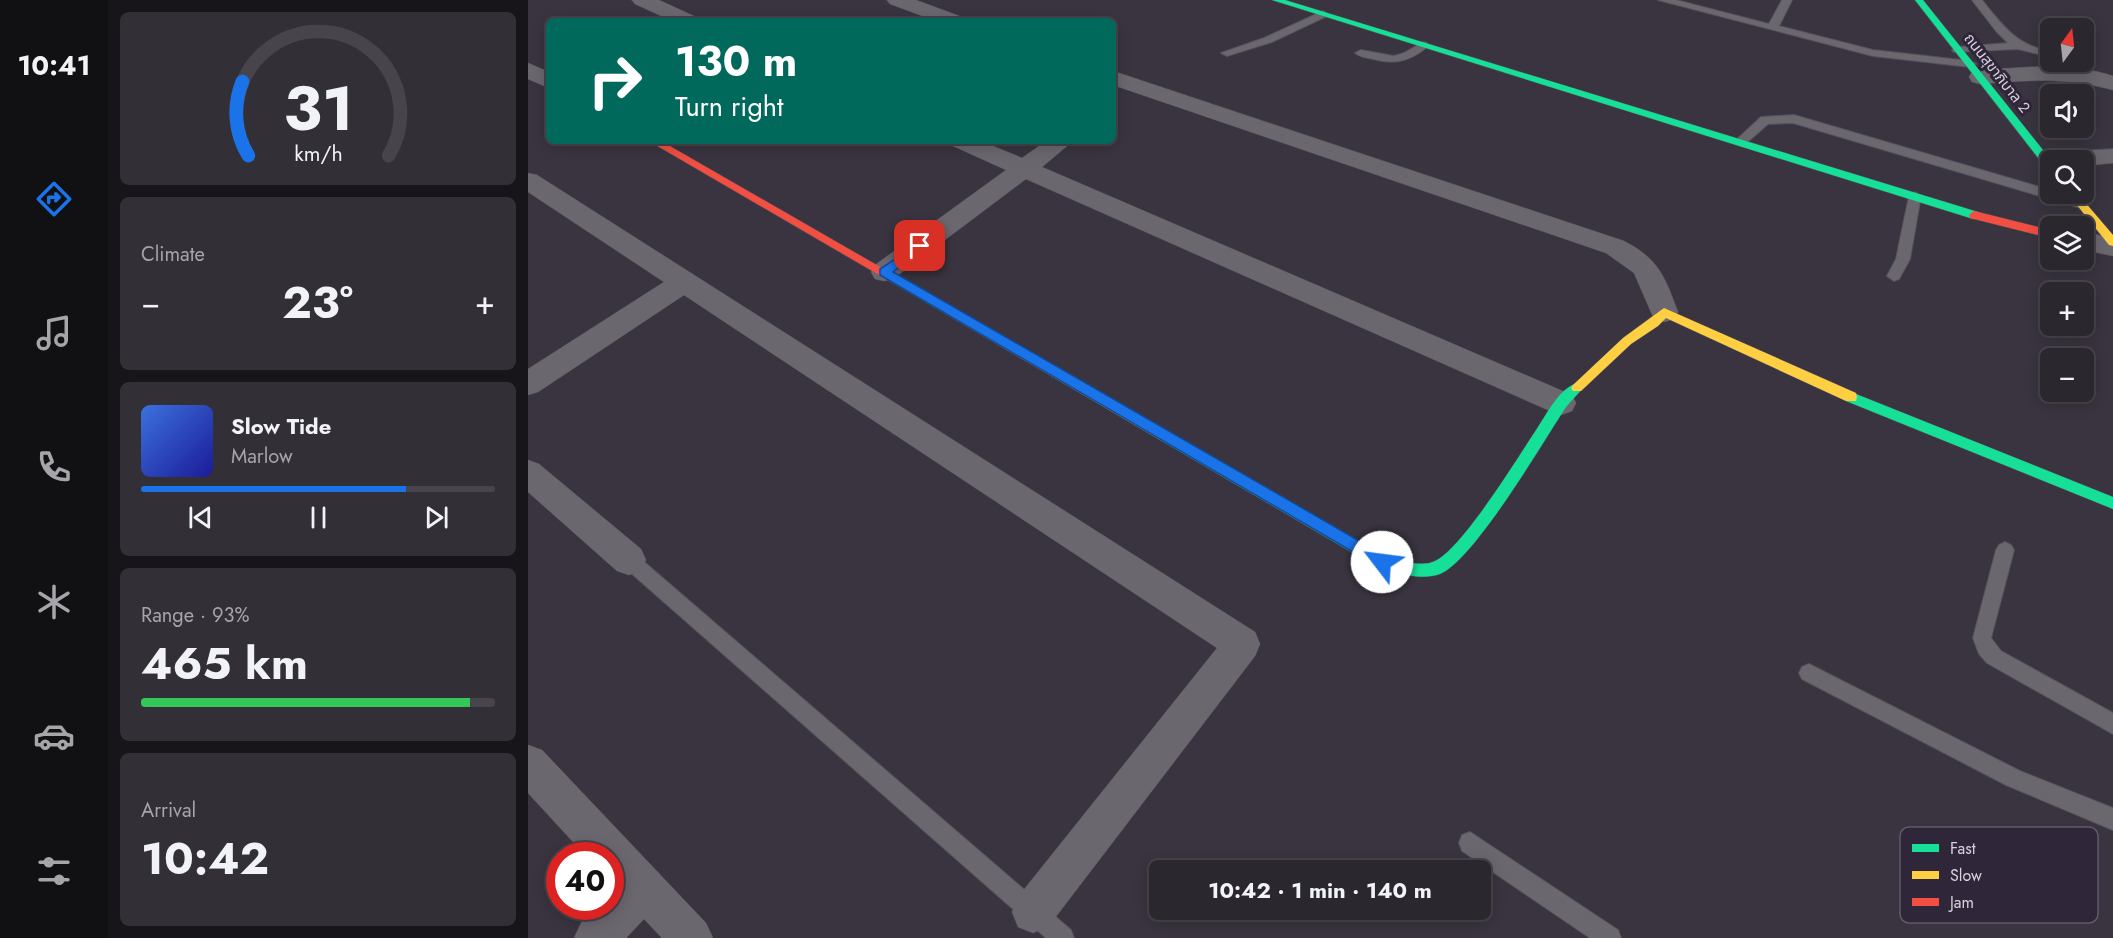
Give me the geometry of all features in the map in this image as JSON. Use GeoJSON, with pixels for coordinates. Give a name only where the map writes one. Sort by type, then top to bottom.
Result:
{"type":"FeatureCollection","features":[{"type":"Feature","properties":{"kind":"street"},"geometry":{"type":"LineString","coordinates":[[642,0],[682,18]]}},
{"type":"Feature","properties":{"kind":"street"},"geometry":{"type":"LineString","coordinates":[[897,0],[947,18]]}},
{"type":"Feature","properties":{"kind":"street"},"geometry":{"type":"LineString","coordinates":[[1276,0],[1988,219],[2040,232]]}},
{"type":"Feature","properties":{"kind":"street","name":"ถนนสุขาภิบาล 2"},"geometry":{"type":"LineString","coordinates":[[1919,0],[2041,150]]}},
{"type":"Feature","properties":{"kind":"street"},"geometry":{"type":"LineString","coordinates":[[528,70],[546,79]]}},
{"type":"Feature","properties":{"kind":"street"},"geometry":{"type":"LineString","coordinates":[[1975,71],[2076,75],[2113,83]]}},
{"type":"Feature","properties":{"kind":"street"},"geometry":{"type":"LineString","coordinates":[[1116,94],[1123,81],[1616,247],[1635,257],[1647,268],[1664,312],[1862,402],[2113,503]]}},
{"type":"Feature","properties":{"kind":"street"},"geometry":{"type":"LineString","coordinates":[[659,144],[885,272],[1382,562],[1418,570],[1439,568],[1467,543],[1561,403],[1628,341],[1654,323],[1664,312]]}},
{"type":"Feature","properties":{"kind":"street"},"geometry":{"type":"LineString","coordinates":[[968,144],[1561,403]]}},
{"type":"Feature","properties":{"kind":"street"},"geometry":{"type":"LineString","coordinates":[[885,272],[1057,144]]}},
{"type":"Feature","properties":{"kind":"street"},"geometry":{"type":"LineString","coordinates":[[2094,158],[2113,156]]}},
{"type":"Feature","properties":{"kind":"street"},"geometry":{"type":"LineString","coordinates":[[528,181],[1242,644],[1033,912]]}},
{"type":"Feature","properties":{"kind":"street"},"geometry":{"type":"LineString","coordinates":[[2081,204],[2113,242]]}},
{"type":"Feature","properties":{"kind":"street"},"geometry":{"type":"LineString","coordinates":[[2094,243],[2113,247]]}},
{"type":"Feature","properties":{"kind":"street"},"geometry":{"type":"LineString","coordinates":[[528,384],[684,282]]}},
{"type":"Feature","properties":{"kind":"street"},"geometry":{"type":"LineString","coordinates":[[528,473],[629,560]]}},
{"type":"Feature","properties":{"kind":"street"},"geometry":{"type":"LineString","coordinates":[[528,764],[691,938]]}},
{"type":"Feature","properties":{"kind":"street"},"geometry":{"type":"LineString","coordinates":[[596,938],[644,888]]}},
{"type":"Feature","properties":{"kind":"lane"},"geometry":{"type":"LineString","coordinates":[[1663,0],[1873,53],[1975,71]]}},
{"type":"Feature","properties":{"kind":"lane"},"geometry":{"type":"LineString","coordinates":[[1772,28],[1788,0]]}},
{"type":"Feature","properties":{"kind":"lane"},"geometry":{"type":"LineString","coordinates":[[1977,0],[2007,39],[2016,46]]}},
{"type":"Feature","properties":{"kind":"lane"},"geometry":{"type":"LineString","coordinates":[[1227,53],[1268,40],[1323,14]]}},
{"type":"Feature","properties":{"kind":"lane"},"geometry":{"type":"LineString","coordinates":[[1361,53],[1400,60],[1411,56],[1423,45]]}},
{"type":"Feature","properties":{"kind":"lane"},"geometry":{"type":"LineString","coordinates":[[1958,50],[2016,46],[2040,52]]}},
{"type":"Feature","properties":{"kind":"lane"},"geometry":{"type":"LineString","coordinates":[[1740,142],[1765,120],[1794,119],[2040,189]]}},
{"type":"Feature","properties":{"kind":"lane"},"geometry":{"type":"LineString","coordinates":[[1894,276],[1904,259],[1915,196]]}},
{"type":"Feature","properties":{"kind":"lane"},"geometry":{"type":"LineString","coordinates":[[2005,549],[1982,638],[1986,648],[1994,657],[2113,724]]}},
{"type":"Feature","properties":{"kind":"lane"},"geometry":{"type":"LineString","coordinates":[[629,560],[1063,938]]}},
{"type":"Feature","properties":{"kind":"lane"},"geometry":{"type":"LineString","coordinates":[[1809,673],[2013,778],[2113,819]]}},
{"type":"Feature","properties":{"kind":"lane"},"geometry":{"type":"LineString","coordinates":[[1470,843],[1610,938]]}},
{"type":"Feature","properties":{"kind":"traffic: fast"},"geometry":{"type":"LineString","coordinates":[[1276,0],[1974,215]]}},
{"type":"Feature","properties":{"kind":"traffic: fast"},"geometry":{"type":"LineString","coordinates":[[1919,0],[2040,153]]}},
{"type":"Feature","properties":{"kind":"traffic: fast"},"geometry":{"type":"LineString","coordinates":[[1167,437],[1382,562],[1423,570],[1437,568],[1449,560],[1464,544],[1501,494],[1561,403],[1577,388]]}},
{"type":"Feature","properties":{"kind":"traffic: fast"},"geometry":{"type":"LineString","coordinates":[[1851,397],[2113,503]]}},
{"type":"Feature","properties":{"kind":"traffic: slow"},"geometry":{"type":"LineString","coordinates":[[2081,204],[2113,242]]}},
{"type":"Feature","properties":{"kind":"traffic: slow"},"geometry":{"type":"LineString","coordinates":[[909,287],[1167,437]]}},
{"type":"Feature","properties":{"kind":"traffic: slow"},"geometry":{"type":"LineString","coordinates":[[1577,388],[1627,341],[1654,323],[1664,312],[1851,397]]}},
{"type":"Feature","properties":{"kind":"traffic: jam"},"geometry":{"type":"LineString","coordinates":[[659,144],[909,287]]}},
{"type":"Feature","properties":{"kind":"traffic: jam"},"geometry":{"type":"LineString","coordinates":[[1974,215],[2040,232]]}},
{"type":"Feature","properties":{"kind":"route"},"geometry":{"type":"LineString","coordinates":[[920,246],[885,272],[1382,562]]}}]}
